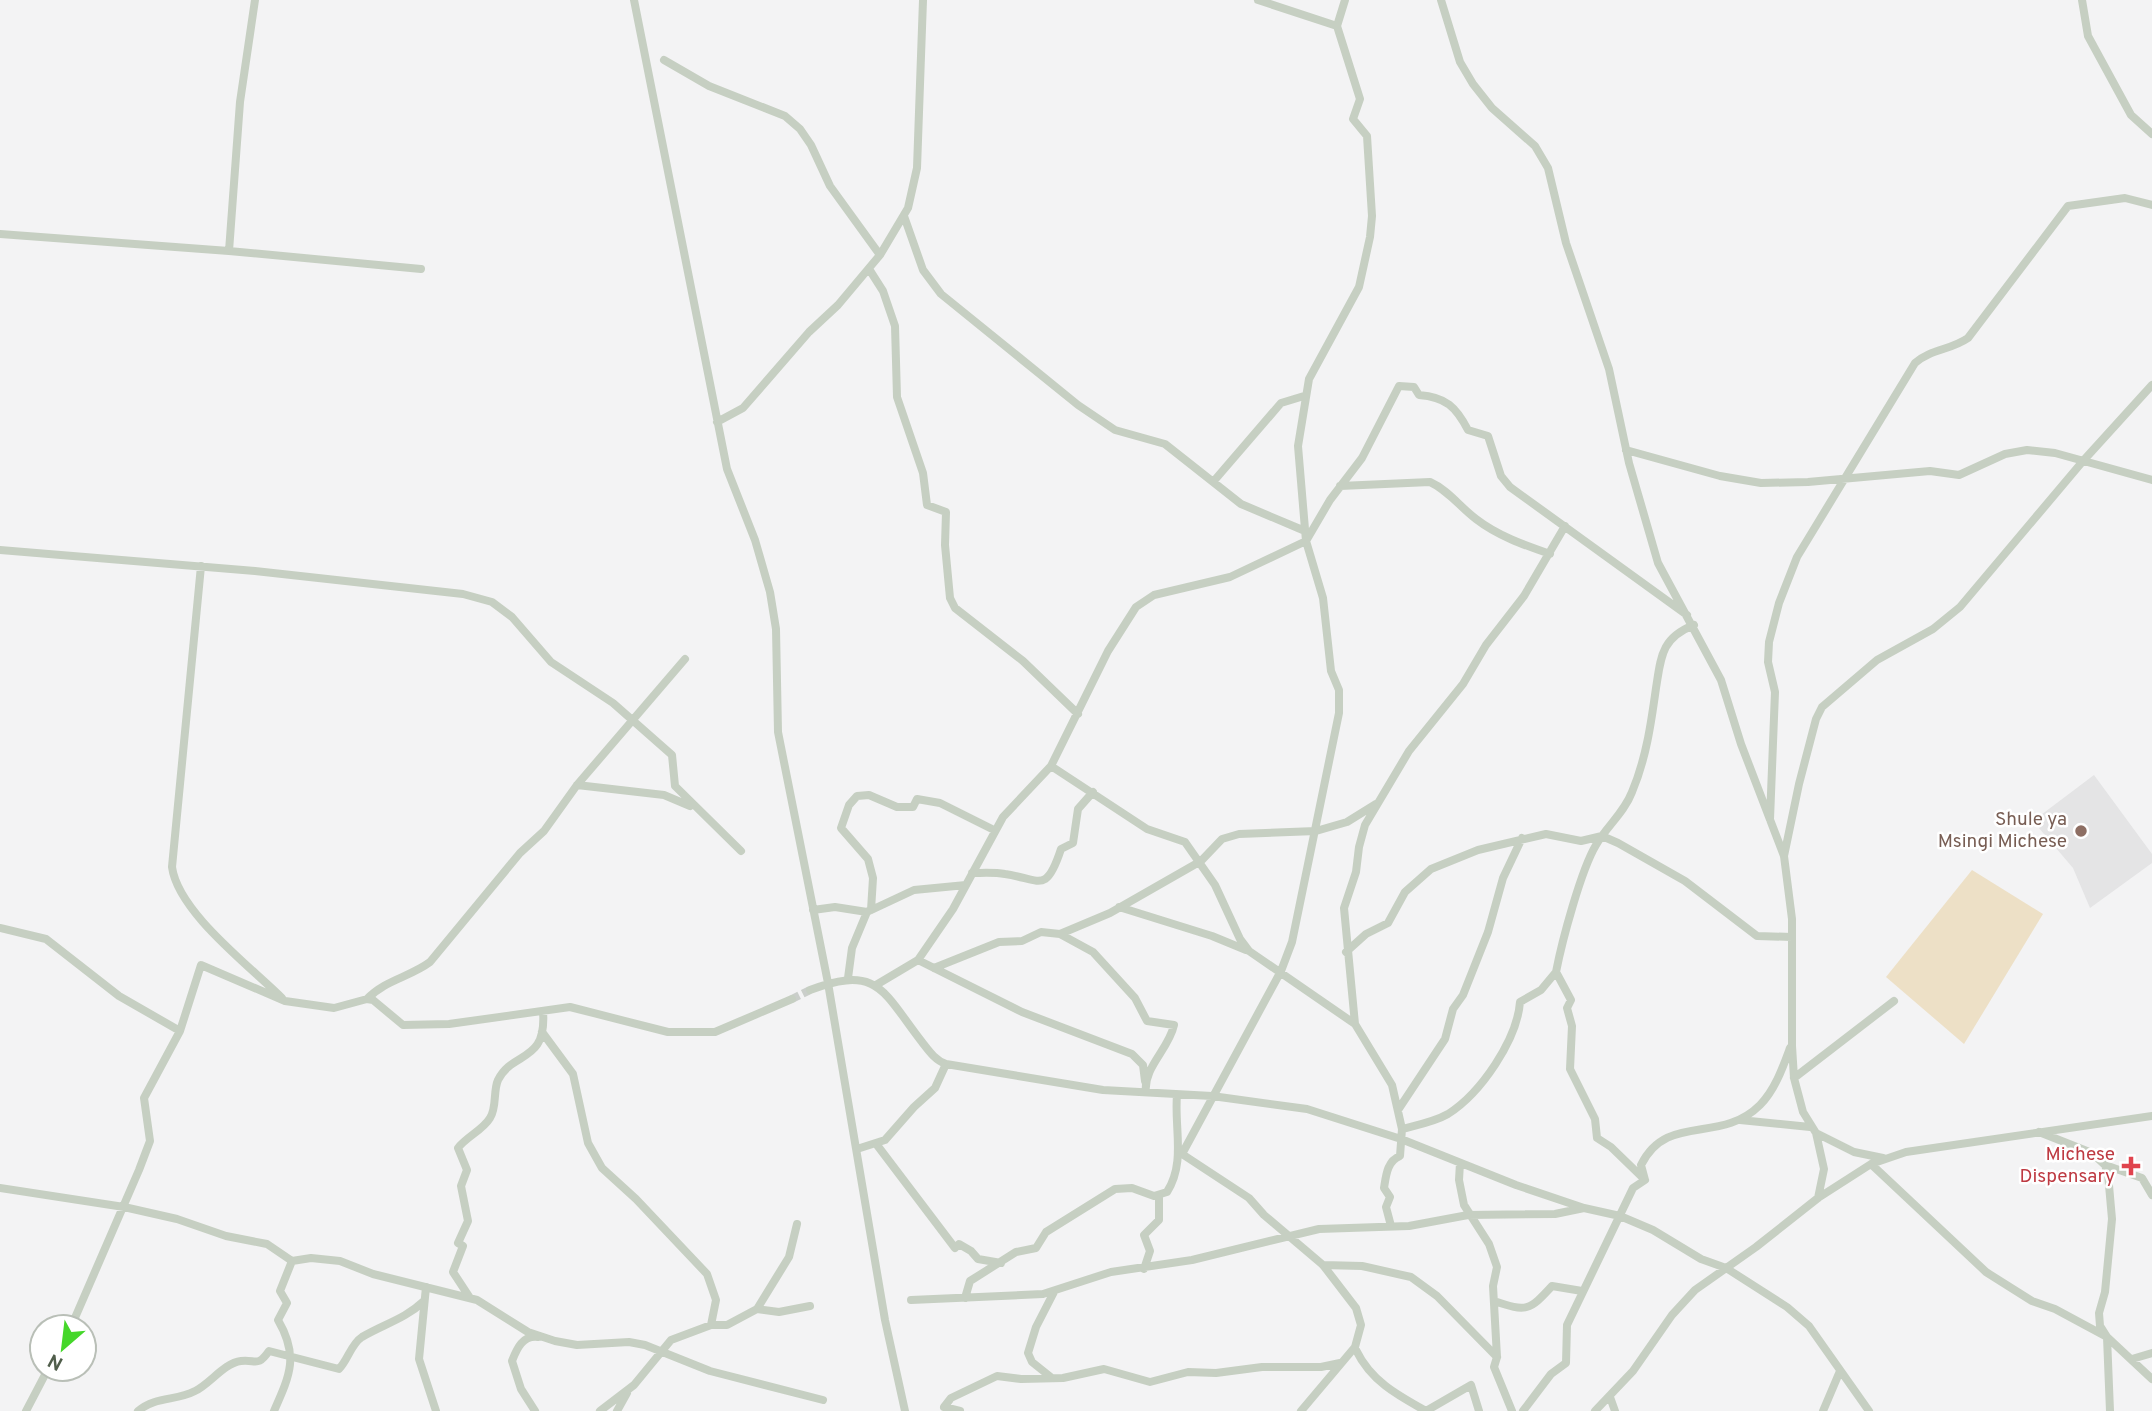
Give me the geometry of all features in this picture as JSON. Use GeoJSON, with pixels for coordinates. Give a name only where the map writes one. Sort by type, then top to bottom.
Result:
{"type":"FeatureCollection","features":[{"type":"Feature","properties":{"kind":"street"},"geometry":{"type":"LineString","coordinates":[[229,251],[240,102],[256,0]]}},
{"type":"Feature","properties":{"kind":"street"},"geometry":{"type":"LineString","coordinates":[[634,0],[727,469],[755,540],[769,592],[776,629],[778,732],[828,984],[885,1320],[905,1411]]}},
{"type":"Feature","properties":{"kind":"street"},"geometry":{"type":"LineString","coordinates":[[717,422],[743,408],[792,350],[838,305],[880,255],[904,216],[913,192],[917,168],[923,0]]}},
{"type":"Feature","properties":{"kind":"street"},"geometry":{"type":"LineString","coordinates":[[1258,0],[1337,26]]}},
{"type":"Feature","properties":{"kind":"street"},"geometry":{"type":"LineString","coordinates":[[1144,1269],[1150,1251],[1144,1235],[1158,1220],[1159,1196],[1174,1181],[1180,1153],[1282,971],[1299,917],[1308,876],[1310,846],[1316,831],[1340,702],[1332,671],[1323,598],[1306,541],[1298,446],[1304,396],[1319,357],[1359,287],[1372,216],[1367,136],[1353,119],[1360,99],[1337,26],[1345,0]]}},
{"type":"Feature","properties":{"kind":"street"},"geometry":{"type":"LineString","coordinates":[[1441,0],[1461,62],[1474,84],[1492,108],[1535,146],[1548,168],[1566,243],[1609,369],[1626,450],[1658,562],[1721,680],[1769,823],[1784,856],[1790,894],[1792,937],[1791,1045],[1794,1078],[1825,1168],[1818,1198]]}},
{"type":"Feature","properties":{"kind":"street"},"geometry":{"type":"LineString","coordinates":[[2082,0],[2088,36],[2131,115],[2152,134]]}},
{"type":"Feature","properties":{"kind":"street"},"geometry":{"type":"LineString","coordinates":[[664,60],[709,86],[785,116],[800,129],[811,145],[830,186],[880,255]]}},
{"type":"Feature","properties":{"kind":"street"},"geometry":{"type":"LineString","coordinates":[[1769,823],[1775,692],[1768,662],[1769,642],[1779,603],[1797,557],[1915,363],[1934,352],[1955,348],[1968,338],[2068,206],[2125,198],[2152,205]]}},
{"type":"Feature","properties":{"kind":"street"},"geometry":{"type":"LineString","coordinates":[[904,216],[923,270],[950,302],[1095,418],[1129,436],[1165,444],[1258,514],[1305,531]]}},
{"type":"Feature","properties":{"kind":"street"},"geometry":{"type":"LineString","coordinates":[[0,234],[421,269]]}},
{"type":"Feature","properties":{"kind":"street"},"geometry":{"type":"LineString","coordinates":[[869,269],[883,291],[895,326],[897,397],[923,473],[927,505],[946,512],[945,545],[950,598],[961,614],[1023,661],[1077,714]]}},
{"type":"Feature","properties":{"kind":"street"},"geometry":{"type":"LineString","coordinates":[[1784,856],[1799,784],[1816,719],[1822,707],[1877,660],[1933,629],[1960,607],[2083,461],[2152,385]]}},
{"type":"Feature","properties":{"kind":"street"},"geometry":{"type":"LineString","coordinates":[[876,985],[918,960],[966,885],[994,830],[1051,766],[1124,623],[1145,599],[1230,577],[1306,541],[1340,486],[1362,458],[1399,386],[1414,387],[1419,395],[1443,400],[1456,407],[1468,430],[1488,436],[1501,476],[1510,487],[1689,617]]}},
{"type":"Feature","properties":{"kind":"street"},"geometry":{"type":"LineString","coordinates":[[1213,482],[1281,402],[1304,396]]}},
{"type":"Feature","properties":{"kind":"street"},"geometry":{"type":"LineString","coordinates":[[1626,450],[1720,476],[1761,482],[1797,483],[1930,471],[1959,475],[2005,454],[2027,450],[2083,461],[2152,480]]}},
{"type":"Feature","properties":{"kind":"street"},"geometry":{"type":"LineString","coordinates":[[1340,486],[1430,482],[1443,488],[1455,502],[1499,534],[1550,554]]}},
{"type":"Feature","properties":{"kind":"street"},"geometry":{"type":"LineString","coordinates":[[1355,1024],[1346,952],[1344,908],[1356,872],[1365,825],[1420,734],[1463,684],[1486,645],[1524,596],[1565,526]]}},
{"type":"Feature","properties":{"kind":"street"},"geometry":{"type":"LineString","coordinates":[[0,550],[201,566],[463,594],[492,602],[512,617],[551,662],[613,703],[672,755],[676,786],[741,851]]}},
{"type":"Feature","properties":{"kind":"street"},"geometry":{"type":"LineString","coordinates":[[201,566],[172,867],[174,879],[191,907],[285,1001]]}},
{"type":"Feature","properties":{"kind":"street"},"geometry":{"type":"LineString","coordinates":[[1401,1134],[1440,1118],[1470,1095],[1511,1032],[1520,1015],[1520,1002],[1541,990],[1556,972],[1587,864],[1602,836],[1624,809],[1638,778],[1649,733],[1662,654],[1670,638],[1694,625]]}},
{"type":"Feature","properties":{"kind":"street"},"geometry":{"type":"LineString","coordinates":[[77,1313],[150,1141],[144,1098],[180,1031],[201,965],[285,1001],[334,1007],[367,999],[383,986],[416,972],[430,962],[520,853],[544,831],[577,785],[685,659]]}},
{"type":"Feature","properties":{"kind":"street"},"geometry":{"type":"LineString","coordinates":[[1051,766],[1147,829],[1177,837],[1200,861],[1249,951]]}},
{"type":"Feature","properties":{"kind":"street"},"geometry":{"type":"LineString","coordinates":[[577,785],[664,795],[702,814]]}},
{"type":"Feature","properties":{"kind":"street"},"geometry":{"type":"LineString","coordinates":[[972,873],[1003,873],[1034,883],[1043,881],[1052,871],[1061,849],[1073,843],[1078,809],[1093,792]]}},
{"type":"Feature","properties":{"kind":"street"},"geometry":{"type":"LineString","coordinates":[[848,978],[850,956],[869,911],[873,878],[868,859],[841,828],[849,805],[857,796],[869,795],[897,807],[913,807],[917,799],[933,801],[994,830]]}},
{"type":"Feature","properties":{"kind":"street"},"geometry":{"type":"LineString","coordinates":[[1060,934],[1119,907],[1200,861],[1222,839],[1239,834],[1316,831],[1347,822],[1376,804]]}},
{"type":"Feature","properties":{"kind":"street"},"geometry":{"type":"LineString","coordinates":[[1346,952],[1366,934],[1388,923],[1405,892],[1432,869],[1478,850],[1546,834],[1581,841],[1602,836],[1685,881],[1757,936],[1792,937]]}},
{"type":"Feature","properties":{"kind":"street"},"geometry":{"type":"LineString","coordinates":[[1398,1110],[1445,1039],[1453,1009],[1463,995],[1488,932],[1503,878],[1522,838]]}},
{"type":"Feature","properties":{"kind":"street"},"geometry":{"type":"LineString","coordinates":[[813,910],[835,907],[869,911],[914,890],[966,885]]}},
{"type":"Feature","properties":{"kind":"street"},"geometry":{"type":"LineString","coordinates":[[1119,907],[1212,936],[1249,951],[1282,971],[1355,1024],[1392,1085],[1398,1110],[1400,1156],[1394,1158],[1387,1170],[1384,1188],[1390,1198],[1386,1207],[1391,1226]]}},
{"type":"Feature","properties":{"kind":"street"},"geometry":{"type":"LineString","coordinates":[[0,928],[46,939],[98,982],[180,1031]]}},
{"type":"Feature","properties":{"kind":"street"},"geometry":{"type":"LineString","coordinates":[[934,968],[999,942],[1022,941],[1041,932],[1060,934],[1093,952],[1135,998],[1147,1021],[1174,1025],[1168,1042],[1145,1081]]}},
{"type":"Feature","properties":{"kind":"street"},"geometry":{"type":"LineString","coordinates":[[918,960],[1022,1012],[1132,1054],[1143,1065],[1146,1092]]}},
{"type":"Feature","properties":{"kind":"street"},"geometry":{"type":"LineString","coordinates":[[1556,972],[1571,1000],[1567,1009],[1572,1026],[1570,1069],[1595,1119],[1597,1138],[1611,1147],[1645,1180]]}},
{"type":"Feature","properties":{"kind":"street"},"geometry":{"type":"LineString","coordinates":[[810,990],[848,978],[876,985],[931,1053],[946,1064],[1103,1090],[1212,1096],[1307,1109],[1401,1134],[1460,1163],[1584,1208],[1620,1216],[1653,1230],[1701,1259],[1726,1268],[1787,1307],[1809,1326],[1869,1411]]}},
{"type":"Feature","properties":{"kind":"street"},"geometry":{"type":"LineString","coordinates":[[367,999],[403,1025],[449,1024],[584,1008],[668,1032],[705,1033],[731,1027],[792,999]]}},
{"type":"Feature","properties":{"kind":"street"},"geometry":{"type":"LineString","coordinates":[[1794,1078],[1894,1001]]}},
{"type":"Feature","properties":{"kind":"street"},"geometry":{"type":"LineString","coordinates":[[470,1298],[453,1272],[463,1246],[458,1242],[459,1235],[468,1220],[461,1186],[467,1170],[458,1148],[490,1119],[498,1080],[541,1040],[543,1011]]}},
{"type":"Feature","properties":{"kind":"street"},"geometry":{"type":"LineString","coordinates":[[541,1032],[573,1074],[588,1143],[602,1168],[636,1199],[708,1274],[716,1300],[711,1325]]}},
{"type":"Feature","properties":{"kind":"street"},"geometry":{"type":"LineString","coordinates":[[1645,1180],[1641,1165],[1661,1138],[1717,1128],[1739,1120],[1760,1105],[1768,1095],[1791,1045]]}},
{"type":"Feature","properties":{"kind":"street"},"geometry":{"type":"LineString","coordinates":[[857,1149],[877,1145],[885,1140],[935,1088],[946,1064]]}},
{"type":"Feature","properties":{"kind":"street"},"geometry":{"type":"LineString","coordinates":[[1177,1095],[1175,1119],[1180,1153],[1243,1193],[1323,1265],[1351,1299],[1360,1319],[1355,1347],[1301,1411]]}},
{"type":"Feature","properties":{"kind":"street"},"geometry":{"type":"LineString","coordinates":[[1595,1411],[1633,1371],[1672,1315],[1695,1290],[1818,1198],[1871,1164],[1883,1158],[2035,1131],[2152,1115]]}},
{"type":"Feature","properties":{"kind":"street"},"geometry":{"type":"LineString","coordinates":[[1739,1120],[1813,1130],[1854,1152],[1883,1158]]}},
{"type":"Feature","properties":{"kind":"street"},"geometry":{"type":"LineString","coordinates":[[2035,1131],[2092,1153],[2105,1165],[2143,1178],[2152,1195]]}},
{"type":"Feature","properties":{"kind":"street"},"geometry":{"type":"LineString","coordinates":[[877,1145],[955,1248],[959,1244],[978,1259],[1001,1263]]}},
{"type":"Feature","properties":{"kind":"street"},"geometry":{"type":"LineString","coordinates":[[1460,1163],[1459,1180],[1468,1215],[1493,1255],[1497,1268],[1494,1301],[1497,1357],[1494,1367],[1512,1411]]}},
{"type":"Feature","properties":{"kind":"street"},"geometry":{"type":"LineString","coordinates":[[1871,1164],[1986,1272],[2032,1301],[2055,1309],[2107,1337],[2152,1379]]}},
{"type":"Feature","properties":{"kind":"street"},"geometry":{"type":"LineString","coordinates":[[2105,1165],[2112,1201],[2112,1219],[2105,1292],[2099,1313],[2100,1326],[2107,1337],[2110,1411]]}},
{"type":"Feature","properties":{"kind":"street"},"geometry":{"type":"LineString","coordinates":[[1522,1411],[1551,1374],[1566,1363],[1567,1325],[1633,1188],[1645,1180]]}},
{"type":"Feature","properties":{"kind":"street"},"geometry":{"type":"LineString","coordinates":[[0,1188],[124,1207],[208,1228],[226,1236],[267,1244],[292,1261],[311,1258],[340,1261],[373,1274],[470,1298],[491,1306],[528,1332],[541,1337],[572,1345],[629,1342],[663,1350],[710,1371],[823,1400]]}},
{"type":"Feature","properties":{"kind":"street"},"geometry":{"type":"LineString","coordinates":[[965,1298],[970,1281],[1016,1252],[1036,1248],[1046,1231],[1115,1189],[1132,1188],[1159,1196]]}},
{"type":"Feature","properties":{"kind":"street"},"geometry":{"type":"LineString","coordinates":[[911,1300],[1054,1292],[1104,1274],[1217,1255],[1339,1227],[1429,1224],[1468,1215],[1555,1214],[1584,1208]]}},
{"type":"Feature","properties":{"kind":"street"},"geometry":{"type":"LineString","coordinates":[[600,1411],[628,1390],[671,1340],[711,1325],[727,1325],[757,1309],[789,1257],[797,1224]]}},
{"type":"Feature","properties":{"kind":"street"},"geometry":{"type":"LineString","coordinates":[[274,1411],[292,1355],[288,1338],[278,1320],[287,1303],[280,1291],[292,1261]]}},
{"type":"Feature","properties":{"kind":"street"},"geometry":{"type":"LineString","coordinates":[[1323,1265],[1362,1266],[1410,1277],[1437,1296],[1497,1357]]}},
{"type":"Feature","properties":{"kind":"street"},"geometry":{"type":"LineString","coordinates":[[1494,1301],[1522,1309],[1532,1307],[1552,1286],[1582,1291]]}},
{"type":"Feature","properties":{"kind":"street"},"geometry":{"type":"LineString","coordinates":[[426,1287],[419,1359],[436,1411]]}},
{"type":"Feature","properties":{"kind":"street"},"geometry":{"type":"LineString","coordinates":[[1052,1378],[1032,1362],[1028,1353],[1035,1327],[1054,1292]]}},
{"type":"Feature","properties":{"kind":"street"},"geometry":{"type":"LineString","coordinates":[[138,1411],[149,1402],[192,1393],[241,1361],[254,1364],[269,1352],[292,1355],[340,1369],[360,1339],[390,1321],[406,1316],[424,1301]]}},
{"type":"Feature","properties":{"kind":"street"},"geometry":{"type":"LineString","coordinates":[[757,1309],[779,1312],[810,1306]]}},
{"type":"Feature","properties":{"kind":"street"},"geometry":{"type":"LineString","coordinates":[[535,1411],[521,1389],[512,1361],[523,1341],[531,1336],[541,1337]]}},
{"type":"Feature","properties":{"kind":"street"},"geometry":{"type":"LineString","coordinates":[[1356,1350],[1365,1368],[1381,1384],[1426,1410],[1471,1385],[1479,1411]]}},
{"type":"Feature","properties":{"kind":"street"},"geometry":{"type":"LineString","coordinates":[[2132,1359],[2152,1353]]}},
{"type":"Feature","properties":{"kind":"street"},"geometry":{"type":"LineString","coordinates":[[960,1411],[944,1407],[951,1398],[992,1377],[1052,1378],[1104,1369],[1150,1382],[1188,1371],[1216,1373],[1262,1367],[1321,1367],[1340,1363]]}},
{"type":"Feature","properties":{"kind":"street"},"geometry":{"type":"LineString","coordinates":[[1823,1411],[1840,1371]]}},
{"type":"Feature","properties":{"kind":"street"},"geometry":{"type":"LineString","coordinates":[[26,1411],[41,1383]]}},
{"type":"Feature","properties":{"kind":"street"},"geometry":{"type":"LineString","coordinates":[[617,1411],[628,1390]]}},
{"type":"Feature","properties":{"kind":"street"},"geometry":{"type":"LineString","coordinates":[[1610,1397],[1615,1411]]}},
{"type":"Feature","properties":{"kind":"shaded area"},"geometry":{"type":"Polygon","coordinates":[[[2094,775],[2152,854],[2152,863],[2090,908],[2073,868],[2033,821],[2094,775]]]}},
{"type":"Feature","properties":{"kind":"shaded area"},"geometry":{"type":"Polygon","coordinates":[[[1972,870],[2043,914],[1964,1044],[1886,977],[1972,870]]]}},
{"type":"Feature","properties":{"kind":"tunnel"},"geometry":{"type":"LineString","coordinates":[[792,999],[810,990]]}},
{"type":"Feature","properties":{"kind":"place","name":"Shule ya Msingi Michese"},"geometry":{"type":"Point","coordinates":[2081,831]}},
{"type":"Feature","properties":{"kind":"place","name":"Michese Dispensary"},"geometry":{"type":"Point","coordinates":[2131,1166]}}]}
